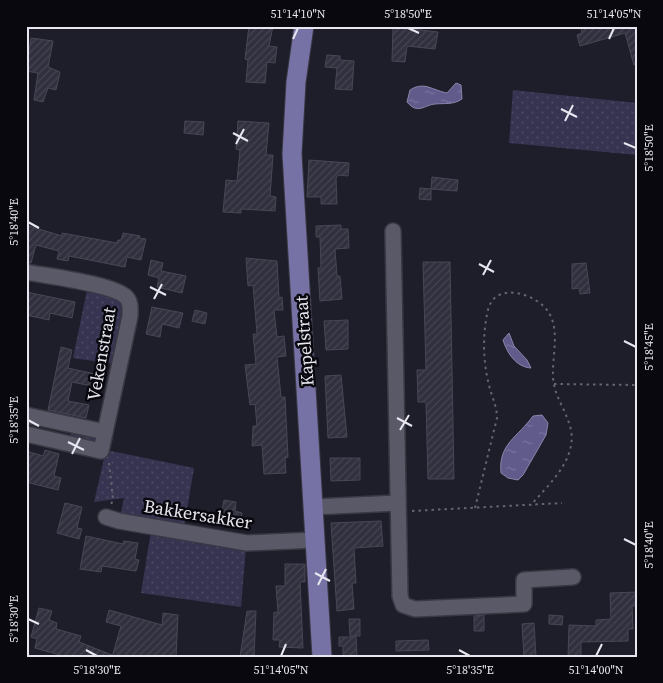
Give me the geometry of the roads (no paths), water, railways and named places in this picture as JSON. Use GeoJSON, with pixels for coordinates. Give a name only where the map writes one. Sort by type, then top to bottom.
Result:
{"type":"FeatureCollection","features":[{"type":"Feature","properties":{"kind":"main road","name":"Kapelstraat"},"geometry":{"type":"LineString","coordinates":[[304,26],[296,82],[292,154],[322,657]]}},
{"type":"Feature","properties":{"kind":"street"},"geometry":{"type":"LineString","coordinates":[[393,231],[400,596],[403,605],[407,608],[415,609],[524,604],[524,580],[572,577]]}},
{"type":"Feature","properties":{"kind":"street","name":"Vekenstraat"},"geometry":{"type":"LineString","coordinates":[[26,272],[112,288],[121,292],[130,303],[130,316],[101,450],[26,434]]}},
{"type":"Feature","properties":{"kind":"street"},"geometry":{"type":"LineString","coordinates":[[26,415],[105,432]]}},
{"type":"Feature","properties":{"kind":"street"},"geometry":{"type":"LineString","coordinates":[[313,507],[398,507]]}},
{"type":"Feature","properties":{"kind":"street","name":"Bakkersakker"},"geometry":{"type":"LineString","coordinates":[[106,517],[119,521],[246,543],[315,540]]}},
{"type":"Feature","properties":{"kind":"water"},"geometry":{"type":"Polygon","coordinates":[[[456,83],[461,85],[462,99],[455,102],[435,104],[418,109],[407,102],[410,90],[415,87],[424,86],[447,93],[456,83]]]}},
{"type":"Feature","properties":{"kind":"water"},"geometry":{"type":"Polygon","coordinates":[[[509,333],[514,346],[527,360],[531,368],[517,362],[507,350],[503,340],[509,333]]]}},
{"type":"Feature","properties":{"kind":"water"},"geometry":{"type":"Polygon","coordinates":[[[542,415],[548,423],[546,435],[523,475],[518,480],[508,478],[501,473],[501,463],[506,448],[533,416],[542,415]]]}}]}
